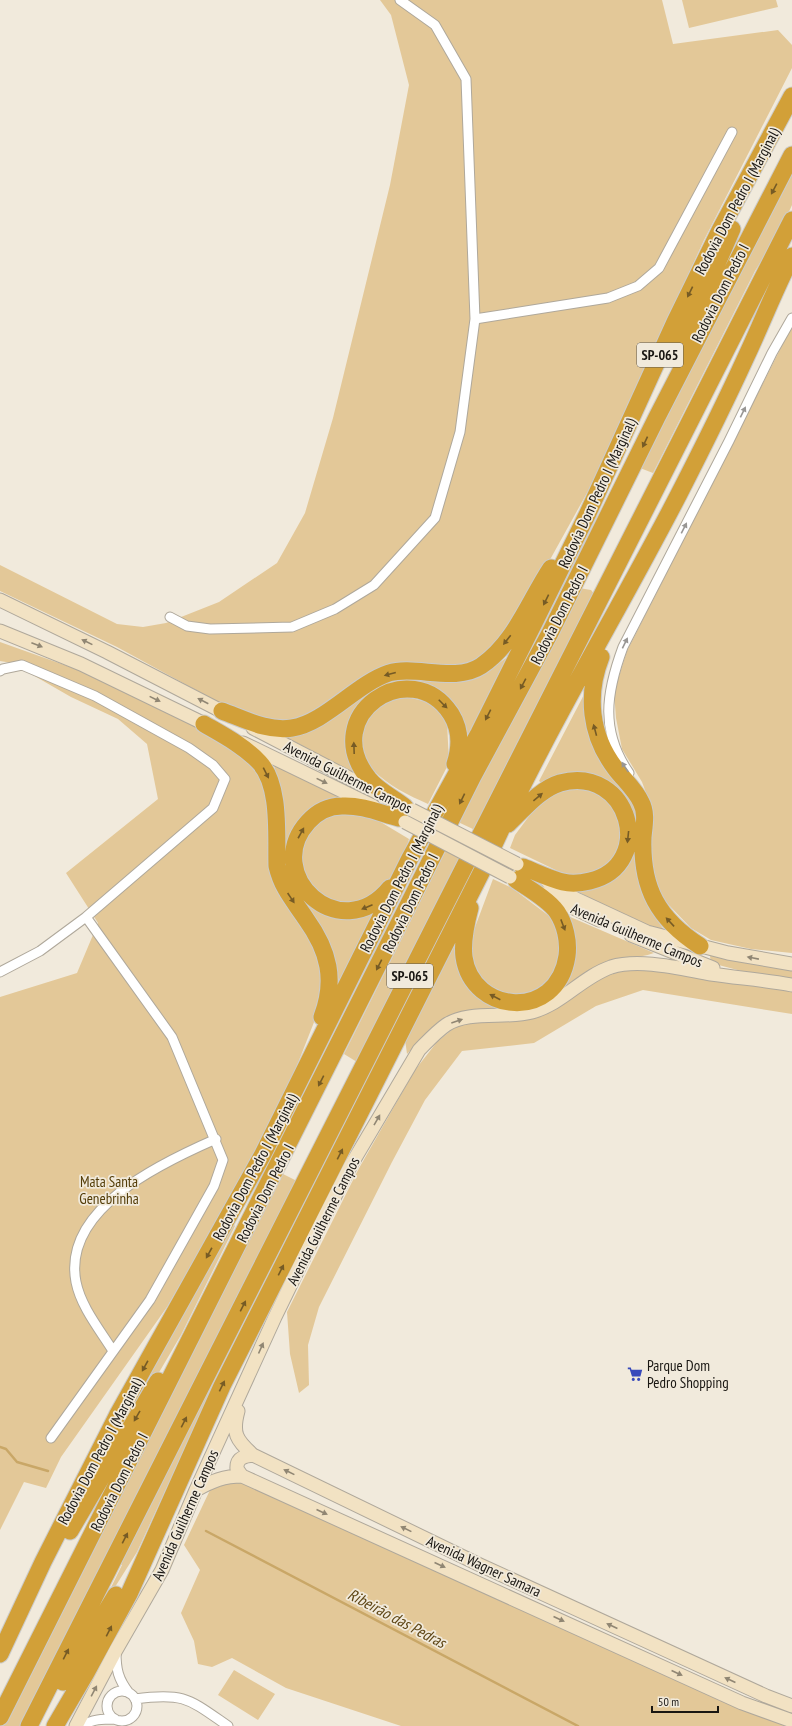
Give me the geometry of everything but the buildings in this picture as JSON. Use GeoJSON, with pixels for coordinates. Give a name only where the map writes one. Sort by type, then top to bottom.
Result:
{"type":"FeatureCollection","features":[{"type":"Feature","properties":{"kind":"highway"},"geometry":{"type":"LineString","coordinates":[[657,417],[680,348],[790,100]]}},
{"type":"Feature","properties":{"kind":"highway","name":"Rodovia Dom Pedro I (Marginal)"},"geometry":{"type":"LineString","coordinates":[[0,1654],[43,1562],[117,1416],[262,1156],[410,858],[482,726],[588,513],[675,322],[720,230],[790,100]]}},
{"type":"Feature","properties":{"kind":"highway","name":"Rodovia Dom Pedro I"},"geometry":{"type":"LineString","coordinates":[[0,1717],[473,776],[550,633],[657,417],[792,155]]}},
{"type":"Feature","properties":{"kind":"highway","name":"Rodovia Dom Pedro I"},"geometry":{"type":"LineString","coordinates":[[30,1726],[792,220]]}},
{"type":"Feature","properties":{"kind":"highway"},"geometry":{"type":"LineString","coordinates":[[746,356],[792,256]]}},
{"type":"Feature","properties":{"kind":"highway"},"geometry":{"type":"LineString","coordinates":[[746,356],[792,278]]}},
{"type":"Feature","properties":{"kind":"highway","name":"SP-065"},"geometry":{"type":"LineString","coordinates":[[55,1726],[86,1673],[128,1594],[164,1518],[205,1422],[482,871],[499,833],[557,720],[680,493],[746,356]]}},
{"type":"Feature","properties":{"kind":"highway"},"geometry":{"type":"LineString","coordinates":[[222,711],[260,725],[279,728],[292,728],[321,715],[370,682],[390,673],[412,672],[435,674],[462,672],[480,667],[496,654],[510,637],[539,586],[588,513]]}},
{"type":"Feature","properties":{"kind":"highway"},"geometry":{"type":"LineString","coordinates":[[622,601],[594,674],[591,700],[592,718],[598,738],[607,758],[641,802],[645,818],[643,838],[645,879],[654,901],[677,930],[700,946]]}},
{"type":"Feature","properties":{"kind":"highway"},"geometry":{"type":"LineString","coordinates":[[405,814],[370,781],[359,766],[354,754],[355,729],[360,717],[378,697],[390,691],[414,690],[426,692],[446,707],[456,721],[460,737],[459,747],[442,798]]}},
{"type":"Feature","properties":{"kind":"highway"},"geometry":{"type":"LineString","coordinates":[[204,724],[246,750],[266,771],[274,796],[277,866],[279,876],[284,888],[306,919],[319,941],[329,968],[329,996],[322,1016],[286,1096],[262,1156]]}},
{"type":"Feature","properties":{"kind":"highway"},"geometry":{"type":"LineString","coordinates":[[499,833],[546,790],[559,783],[576,781],[591,782],[606,788],[617,799],[624,810],[629,827],[628,842],[622,859],[613,870],[602,878],[584,883],[564,883],[517,872]]}},
{"type":"Feature","properties":{"kind":"highway"},"geometry":{"type":"LineString","coordinates":[[405,814],[355,806],[333,807],[322,810],[314,815],[299,833],[294,857],[297,875],[304,888],[315,899],[328,908],[348,911],[371,906],[382,898],[399,878],[410,858]]}},
{"type":"Feature","properties":{"kind":"highway"},"geometry":{"type":"LineString","coordinates":[[482,871],[467,920],[464,938],[464,957],[470,976],[484,992],[503,1001],[520,1003],[533,1001],[547,994],[557,984],[565,969],[568,948],[565,927],[557,911],[517,872]]}},
{"type":"Feature","properties":{"kind":"highway"},"geometry":{"type":"LineString","coordinates":[[0,1661],[73,1527],[183,1338],[223,1276]]}},
{"type":"Feature","properties":{"kind":"highway"},"geometry":{"type":"LineString","coordinates":[[35,1726],[129,1573],[178,1472],[205,1422]]}},
{"type":"Feature","properties":{"kind":"main road","name":"Avenida Guilherme Campos"},"geometry":{"type":"LineString","coordinates":[[0,600],[107,652],[222,711],[405,814],[517,872],[634,936],[706,966],[759,980]]}},
{"type":"Feature","properties":{"kind":"main road","name":"Avenida Guilherme Campos"},"geometry":{"type":"LineString","coordinates":[[0,631],[81,664],[204,724],[405,814]]}},
{"type":"Feature","properties":{"kind":"main road","name":"Avenida Guilherme Campos"},"geometry":{"type":"LineString","coordinates":[[517,872],[647,932],[728,953],[792,964]]}},
{"type":"Feature","properties":{"kind":"main road","name":"Avenida Guilherme Campos"},"geometry":{"type":"LineString","coordinates":[[76,1726],[116,1650],[162,1570],[196,1490],[275,1317],[351,1165],[419,1050],[432,1036],[447,1024],[462,1019],[505,1016],[544,1008],[593,974],[613,966],[637,964],[665,966],[792,985]]}},
{"type":"Feature","properties":{"kind":"main road","name":"Avenida Wagner Samara"},"geometry":{"type":"LineString","coordinates":[[247,1381],[235,1421],[236,1435],[241,1444],[253,1455],[487,1568],[766,1696],[792,1706]]}},
{"type":"Feature","properties":{"kind":"main road"},"geometry":{"type":"LineString","coordinates":[[242,1476],[237,1469],[238,1461],[241,1458],[253,1455]]}},
{"type":"Feature","properties":{"kind":"main road","name":"Avenida Wagner Samara"},"geometry":{"type":"LineString","coordinates":[[196,1490],[213,1480],[226,1476],[242,1476],[742,1703],[792,1721]]}},
{"type":"Feature","properties":{"kind":"street"},"geometry":{"type":"LineString","coordinates":[[170,617],[187,626],[210,629],[292,627],[335,609],[374,585],[435,518],[460,432],[475,319],[466,79],[435,25],[400,0]]}},
{"type":"Feature","properties":{"kind":"street"},"geometry":{"type":"LineString","coordinates":[[475,319],[608,298],[638,286],[659,268],[732,132]]}},
{"type":"Feature","properties":{"kind":"street"},"geometry":{"type":"LineString","coordinates":[[641,802],[637,788],[620,760],[611,736],[608,714],[612,675],[623,647],[729,441],[772,353],[792,318]]}},
{"type":"Feature","properties":{"kind":"street"},"geometry":{"type":"LineString","coordinates":[[0,671],[3,668],[22,665],[95,696],[189,748],[213,765],[225,779],[213,808],[86,917],[40,951],[0,972]]}},
{"type":"Feature","properties":{"kind":"street"},"geometry":{"type":"LineString","coordinates":[[51,1438],[150,1300],[214,1186],[224,1160],[172,1037],[86,917]]}},
{"type":"Feature","properties":{"kind":"street"},"geometry":{"type":"LineString","coordinates":[[113,1351],[82,1301],[76,1283],[73,1261],[77,1246],[87,1225],[105,1206],[125,1189],[170,1159],[216,1139]]}},
{"type":"Feature","properties":{"kind":"street"},"geometry":{"type":"LineString","coordinates":[[82,1726],[88,1722],[98,1720],[115,1719],[129,1723],[136,1711],[132,1696],[121,1682],[116,1670],[116,1650]]}},
{"type":"Feature","properties":{"kind":"street"},"geometry":{"type":"LineString","coordinates":[[115,1719],[108,1713],[108,1700],[117,1692],[132,1696],[171,1695],[196,1703],[228,1726]]}},
{"type":"Feature","properties":{"kind":"green space"},"geometry":{"type":"Polygon","coordinates":[[[380,0],[662,0],[673,44],[778,30],[792,45],[792,68],[704,240],[593,482],[500,650],[469,670],[398,672],[313,720],[260,725],[117,647],[0,591],[0,565],[117,624],[143,627],[166,623],[219,602],[277,563],[305,513],[333,418],[390,185],[409,85],[391,15],[380,0]]]}},
{"type":"Feature","properties":{"kind":"green space"},"geometry":{"type":"Polygon","coordinates":[[[682,0],[776,0],[778,7],[689,28],[682,0]]]}},
{"type":"Feature","properties":{"kind":"green space"},"geometry":{"type":"Polygon","coordinates":[[[792,167],[792,205],[781,229],[755,271],[653,473],[640,468],[792,167]]]}},
{"type":"Feature","properties":{"kind":"green space"},"geometry":{"type":"Polygon","coordinates":[[[792,326],[792,953],[751,949],[711,940],[691,928],[662,898],[654,881],[650,857],[652,837],[649,801],[642,782],[622,749],[616,718],[614,692],[627,651],[792,326]]]}},
{"type":"Feature","properties":{"kind":"green space"},"geometry":{"type":"Polygon","coordinates":[[[579,588],[591,590],[595,595],[475,830],[458,822],[579,588]]]}},
{"type":"Feature","properties":{"kind":"green space","name":"Mata Santa Genebrinha"},"geometry":{"type":"Polygon","coordinates":[[[0,642],[112,682],[164,704],[260,763],[274,795],[280,894],[310,925],[331,979],[285,1096],[232,1195],[167,1307],[61,1457],[46,1488],[24,1482],[0,1530],[0,997],[77,973],[98,923],[66,873],[158,799],[147,744],[118,719],[71,697],[12,663],[0,661],[0,642]]]}},
{"type":"Feature","properties":{"kind":"green space"},"geometry":{"type":"Polygon","coordinates":[[[509,656],[465,742],[440,696],[366,701],[349,758],[355,774],[286,737],[288,734],[387,681],[412,677],[435,682],[460,682],[486,672],[509,656]]]}},
{"type":"Feature","properties":{"kind":"green space"},"geometry":{"type":"Polygon","coordinates":[[[588,687],[588,696],[637,802],[644,891],[654,915],[664,930],[640,922],[573,889],[626,865],[621,794],[543,784],[539,781],[588,687]]]}},
{"type":"Feature","properties":{"kind":"green space"},"geometry":{"type":"Polygon","coordinates":[[[407,697],[432,703],[447,722],[449,763],[428,804],[406,794],[379,776],[367,762],[361,744],[364,724],[368,715],[375,707],[383,701],[392,698],[407,697]]]}},
{"type":"Feature","properties":{"kind":"green space"},"geometry":{"type":"Polygon","coordinates":[[[274,765],[281,765],[347,797],[293,836],[315,907],[335,917],[356,917],[376,912],[339,985],[336,962],[282,864],[283,803],[274,765]]]}},
{"type":"Feature","properties":{"kind":"green space"},"geometry":{"type":"Polygon","coordinates":[[[567,787],[590,787],[611,799],[621,819],[621,842],[611,862],[595,873],[566,875],[510,848],[515,835],[544,796],[567,787]]]}},
{"type":"Feature","properties":{"kind":"green space"},"geometry":{"type":"Polygon","coordinates":[[[354,812],[379,821],[409,839],[404,856],[391,879],[363,904],[334,905],[311,889],[302,869],[302,847],[311,829],[330,814],[354,812]]]}},
{"type":"Feature","properties":{"kind":"green space"},"geometry":{"type":"Polygon","coordinates":[[[446,850],[461,859],[357,1062],[344,1054],[446,850]]]}},
{"type":"Feature","properties":{"kind":"green space"},"geometry":{"type":"Polygon","coordinates":[[[474,865],[478,868],[200,1415],[137,1552],[98,1614],[122,1565],[120,1564],[474,865]]]}},
{"type":"Feature","properties":{"kind":"green space"},"geometry":{"type":"Polygon","coordinates":[[[493,879],[512,888],[557,922],[565,949],[555,978],[535,997],[507,994],[485,983],[472,961],[471,938],[493,879]]]}},
{"type":"Feature","properties":{"kind":"green space"},"geometry":{"type":"Polygon","coordinates":[[[568,916],[654,953],[612,960],[598,966],[581,977],[559,996],[542,1006],[530,1010],[479,1010],[466,1011],[455,1015],[444,1020],[435,1027],[407,1054],[405,1039],[454,944],[461,972],[470,985],[494,1002],[511,1007],[527,1006],[543,1001],[556,991],[567,978],[574,962],[576,943],[568,916]]]}},
{"type":"Feature","properties":{"kind":"green space"},"geometry":{"type":"Polygon","coordinates":[[[714,955],[792,968],[792,980],[749,973],[711,963],[710,956],[714,955]]]}},
{"type":"Feature","properties":{"kind":"green space"},"geometry":{"type":"Polygon","coordinates":[[[671,969],[792,989],[792,1014],[643,990],[596,1006],[534,1043],[462,1051],[425,1100],[319,1307],[308,1345],[309,1385],[299,1393],[290,1354],[287,1312],[358,1170],[415,1070],[437,1042],[459,1024],[571,994],[613,971],[671,969]]]}},
{"type":"Feature","properties":{"kind":"green space"},"geometry":{"type":"Polygon","coordinates":[[[283,1174],[297,1181],[20,1726],[3,1726],[283,1174]]]}},
{"type":"Feature","properties":{"kind":"green space"},"geometry":{"type":"Polygon","coordinates":[[[233,1224],[235,1226],[181,1335],[78,1510],[124,1415],[233,1224]]]}},
{"type":"Feature","properties":{"kind":"green space"},"geometry":{"type":"Polygon","coordinates":[[[235,1481],[253,1484],[787,1726],[401,1726],[286,1688],[232,1658],[212,1667],[198,1664],[194,1641],[181,1613],[200,1570],[184,1545],[210,1490],[235,1481]]]}},
{"type":"Feature","properties":{"kind":"green space"},"geometry":{"type":"Polygon","coordinates":[[[234,1670],[275,1694],[258,1720],[218,1695],[234,1670]]]}},
{"type":"Feature","properties":{"kind":"waterway","name":"Ribeirão das Pedras"},"geometry":{"type":"LineString","coordinates":[[0,1447],[6,1449],[17,1462],[48,1471]]}},
{"type":"Feature","properties":{"kind":"waterway","name":"Ribeirão das Pedras"},"geometry":{"type":"LineString","coordinates":[[206,1531],[578,1726]]}},
{"type":"Feature","properties":{"kind":"place","name":"Parque Dom Pedro Shopping"},"geometry":{"type":"Point","coordinates":[635,1374]}}]}
